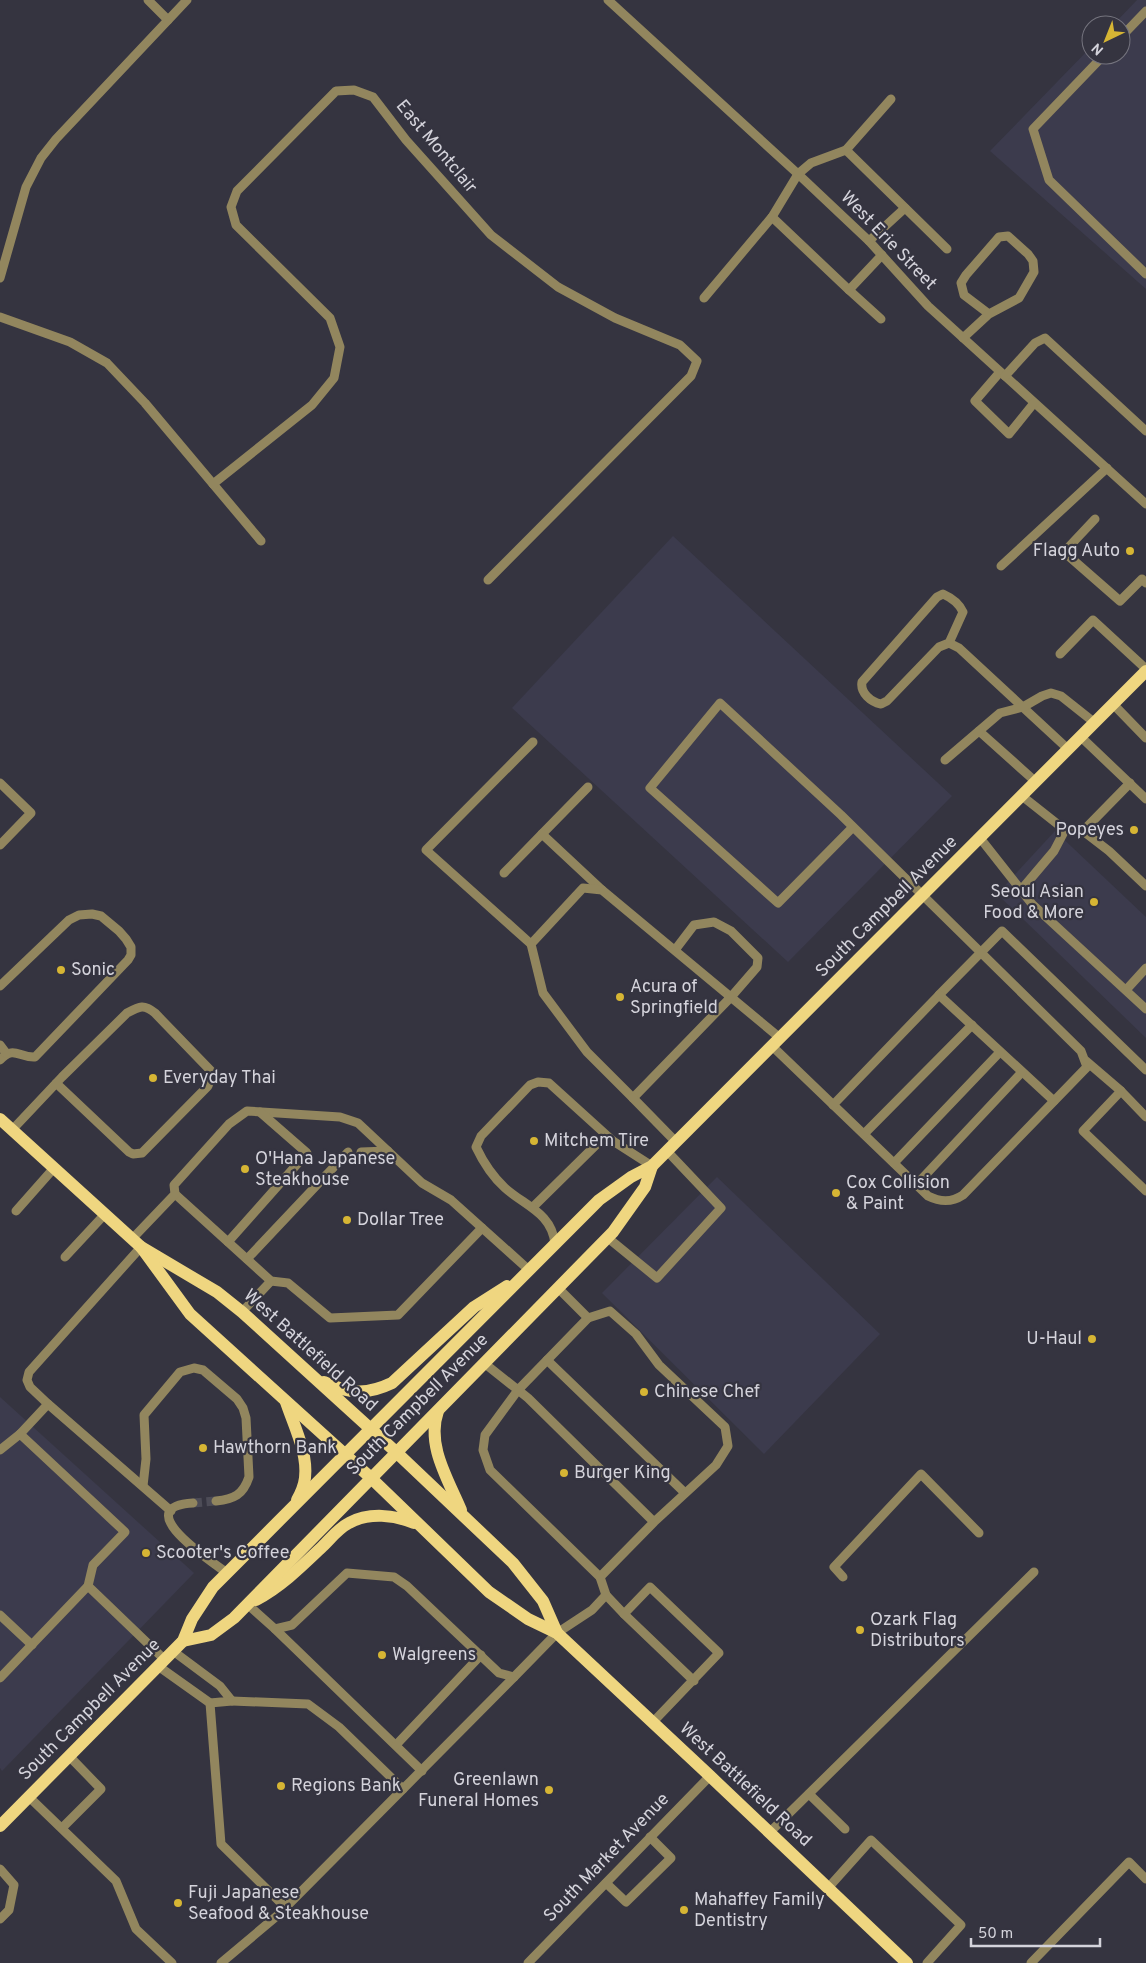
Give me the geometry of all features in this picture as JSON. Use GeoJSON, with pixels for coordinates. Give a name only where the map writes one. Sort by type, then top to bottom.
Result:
{"type":"FeatureCollection","features":[{"type":"Feature","properties":{"kind":"main road","name":"South Campbell Avenue"},"geometry":{"type":"LineString","coordinates":[[0,1826],[183,1641],[192,1619],[213,1587],[599,1200],[631,1177],[652,1166],[672,1147],[1146,670]]}},
{"type":"Feature","properties":{"kind":"main road","name":"West Battlefield Road"},"geometry":{"type":"LineString","coordinates":[[0,1120],[136,1243],[190,1314],[371,1478],[490,1592],[528,1619],[558,1633],[906,1963]]}},
{"type":"Feature","properties":{"kind":"main road","name":"South Campbell Avenue"},"geometry":{"type":"LineString","coordinates":[[183,1641],[211,1635],[234,1618],[248,1604],[608,1238],[645,1187],[652,1166]]}},
{"type":"Feature","properties":{"kind":"main road","name":"West Battlefield Road"},"geometry":{"type":"LineString","coordinates":[[136,1243],[217,1292],[242,1312],[371,1428],[513,1563],[543,1601],[558,1633]]}},
{"type":"Feature","properties":{"kind":"main road"},"geometry":{"type":"LineString","coordinates":[[311,1375],[348,1392],[383,1387],[403,1375],[474,1307],[490,1295],[526,1274]]}},
{"type":"Feature","properties":{"kind":"main road"},"geometry":{"type":"LineString","coordinates":[[285,1400],[300,1442],[305,1468],[303,1488],[295,1505]]}},
{"type":"Feature","properties":{"kind":"main road"},"geometry":{"type":"LineString","coordinates":[[439,1409],[434,1428],[438,1458],[464,1517]]}},
{"type":"Feature","properties":{"kind":"main road"},"geometry":{"type":"LineString","coordinates":[[248,1604],[273,1591],[349,1523],[367,1517],[388,1516],[400,1518],[420,1526]]}},
{"type":"Feature","properties":{"kind":"street"},"geometry":{"type":"LineString","coordinates":[[148,0],[168,20]]}},
{"type":"Feature","properties":{"kind":"street"},"geometry":{"type":"LineString","coordinates":[[0,278],[26,187],[41,158],[56,139],[187,0]]}},
{"type":"Feature","properties":{"kind":"street","name":"West Erie Street"},"geometry":{"type":"LineString","coordinates":[[608,0],[869,241],[928,306],[1146,504]]}},
{"type":"Feature","properties":{"kind":"street"},"geometry":{"type":"LineString","coordinates":[[1131,27],[1146,11]]}},
{"type":"Feature","properties":{"kind":"street"},"geometry":{"type":"LineString","coordinates":[[1094,65],[1033,129],[1049,180],[1146,274]]}},
{"type":"Feature","properties":{"kind":"street","name":"East Montclair"},"geometry":{"type":"LineString","coordinates":[[213,484],[312,405],[334,378],[340,347],[330,318],[236,225],[231,207],[237,191],[336,91],[354,90],[373,97],[406,140],[491,235],[558,287],[615,318],[680,345],[697,361],[691,376],[488,580]]}},
{"type":"Feature","properties":{"kind":"street"},"geometry":{"type":"LineString","coordinates":[[704,298],[772,217],[798,174],[811,163],[846,150],[891,99]]}},
{"type":"Feature","properties":{"kind":"street"},"geometry":{"type":"LineString","coordinates":[[846,150],[947,249]]}},
{"type":"Feature","properties":{"kind":"street"},"geometry":{"type":"LineString","coordinates":[[869,241],[905,208]]}},
{"type":"Feature","properties":{"kind":"street"},"geometry":{"type":"LineString","coordinates":[[772,217],[881,320]]}},
{"type":"Feature","properties":{"kind":"street"},"geometry":{"type":"LineString","coordinates":[[963,338],[989,314],[1019,298],[1034,272],[1033,261],[1028,254],[1008,236],[999,238],[961,283],[964,295],[989,314]]}},
{"type":"Feature","properties":{"kind":"street"},"geometry":{"type":"LineString","coordinates":[[849,290],[882,255]]}},
{"type":"Feature","properties":{"kind":"street"},"geometry":{"type":"LineString","coordinates":[[0,317],[70,342],[107,363],[145,403],[261,541]]}},
{"type":"Feature","properties":{"kind":"street"},"geometry":{"type":"LineString","coordinates":[[1034,403],[1009,434],[975,401],[1035,343],[1045,338],[1146,431]]}},
{"type":"Feature","properties":{"kind":"street"},"geometry":{"type":"LineString","coordinates":[[1001,566],[1107,468]]}},
{"type":"Feature","properties":{"kind":"street"},"geometry":{"type":"LineString","coordinates":[[1095,519],[1064,552],[1120,602],[1142,579],[1146,583]]}},
{"type":"Feature","properties":{"kind":"street"},"geometry":{"type":"LineString","coordinates":[[949,643],[963,612],[960,605],[943,594],[937,597],[862,682],[861,688],[864,694],[875,703],[881,704],[939,647],[949,643],[959,648],[1068,749]]}},
{"type":"Feature","properties":{"kind":"street"},"geometry":{"type":"LineString","coordinates":[[1060,654],[1094,620],[1146,670]]}},
{"type":"Feature","properties":{"kind":"street"},"geometry":{"type":"LineString","coordinates":[[945,760],[1000,713],[1023,707],[1051,693],[1060,696],[1095,722]]}},
{"type":"Feature","properties":{"kind":"street"},"geometry":{"type":"LineString","coordinates":[[853,827],[778,903],[650,788],[720,703],[853,827],[1080,1051],[1086,1061],[1121,1091],[1146,1117]]}},
{"type":"Feature","properties":{"kind":"street"},"geometry":{"type":"LineString","coordinates":[[1113,704],[1146,738]]}},
{"type":"Feature","properties":{"kind":"street"},"geometry":{"type":"LineString","coordinates":[[979,731],[1036,782]]}},
{"type":"Feature","properties":{"kind":"street"},"geometry":{"type":"LineString","coordinates":[[1080,737],[1146,798]]}},
{"type":"Feature","properties":{"kind":"street"},"geometry":{"type":"LineString","coordinates":[[533,742],[426,850],[531,944],[543,993],[587,1052],[633,1098],[722,1208],[657,1278],[608,1238]]}},
{"type":"Feature","properties":{"kind":"street"},"geometry":{"type":"LineString","coordinates":[[1083,831],[1130,783]]}},
{"type":"Feature","properties":{"kind":"street"},"geometry":{"type":"LineString","coordinates":[[0,784],[31,813],[0,844]]}},
{"type":"Feature","properties":{"kind":"street"},"geometry":{"type":"LineString","coordinates":[[504,873],[588,787]]}},
{"type":"Feature","properties":{"kind":"street"},"geometry":{"type":"LineString","coordinates":[[1022,796],[1065,830],[1083,831],[1109,851],[1146,886]]}},
{"type":"Feature","properties":{"kind":"street"},"geometry":{"type":"LineString","coordinates":[[1021,890],[1054,851],[1065,830]]}},
{"type":"Feature","properties":{"kind":"street"},"geometry":{"type":"LineString","coordinates":[[542,834],[602,890],[731,997],[776,1042],[833,1105],[916,1185],[935,1200],[955,1200],[963,1196],[1087,1067],[1086,1061]]}},
{"type":"Feature","properties":{"kind":"street"},"geometry":{"type":"LineString","coordinates":[[980,838],[1032,904],[1146,1009]]}},
{"type":"Feature","properties":{"kind":"street"},"geometry":{"type":"LineString","coordinates":[[531,944],[583,888],[602,890]]}},
{"type":"Feature","properties":{"kind":"street"},"geometry":{"type":"LineString","coordinates":[[0,986],[73,917],[92,914],[101,916],[126,939],[131,947],[131,955],[128,960],[35,1057],[13,1052],[3,1057],[0,1044]]}},
{"type":"Feature","properties":{"kind":"street"},"geometry":{"type":"LineString","coordinates":[[633,1098],[731,997],[757,967],[758,958],[731,931],[714,922],[694,926],[675,950]]}},
{"type":"Feature","properties":{"kind":"street"},"geometry":{"type":"LineString","coordinates":[[833,1105],[1002,931],[1146,1070]]}},
{"type":"Feature","properties":{"kind":"street"},"geometry":{"type":"LineString","coordinates":[[1126,990],[1146,968]]}},
{"type":"Feature","properties":{"kind":"street"},"geometry":{"type":"LineString","coordinates":[[940,995],[1054,1101]]}},
{"type":"Feature","properties":{"kind":"street"},"geometry":{"type":"LineString","coordinates":[[12,1130],[56,1083],[128,1013],[140,1005],[147,1006],[155,1013],[211,1071],[208,1086],[142,1153],[138,1154],[129,1152],[56,1083]]}},
{"type":"Feature","properties":{"kind":"street"},"geometry":{"type":"LineString","coordinates":[[864,1134],[972,1025]]}},
{"type":"Feature","properties":{"kind":"street"},"geometry":{"type":"LineString","coordinates":[[894,1163],[1000,1052]]}},
{"type":"Feature","properties":{"kind":"street"},"geometry":{"type":"LineString","coordinates":[[916,1185],[1022,1072]]}},
{"type":"Feature","properties":{"kind":"street"},"geometry":{"type":"LineString","coordinates":[[555,1244],[552,1228],[533,1207],[514,1195],[492,1176],[485,1167],[476,1148],[481,1136],[530,1085],[538,1082],[549,1082],[613,1141],[652,1166]]}},
{"type":"Feature","properties":{"kind":"street"},"geometry":{"type":"LineString","coordinates":[[1121,1091],[1082,1131],[1146,1191]]}},
{"type":"Feature","properties":{"kind":"street"},"geometry":{"type":"LineString","coordinates":[[482,1228],[398,1315],[330,1318],[288,1282],[271,1281],[175,1194],[174,1185],[229,1124],[248,1110],[340,1117],[358,1123],[422,1183],[451,1200],[482,1228],[526,1274]]}},
{"type":"Feature","properties":{"kind":"street"},"geometry":{"type":"LineString","coordinates":[[228,1242],[307,1153],[260,1112]]}},
{"type":"Feature","properties":{"kind":"street"},"geometry":{"type":"LineString","coordinates":[[533,1207],[600,1141],[613,1141]]}},
{"type":"Feature","properties":{"kind":"street"},"geometry":{"type":"LineString","coordinates":[[361,1152],[388,1150]]}},
{"type":"Feature","properties":{"kind":"street"},"geometry":{"type":"LineString","coordinates":[[248,1260],[348,1152]]}},
{"type":"Feature","properties":{"kind":"street"},"geometry":{"type":"LineString","coordinates":[[16,1211],[54,1168]]}},
{"type":"Feature","properties":{"kind":"street"},"geometry":{"type":"LineString","coordinates":[[171,1510],[48,1404],[30,1387],[27,1380],[29,1372],[175,1194]]}},
{"type":"Feature","properties":{"kind":"street"},"geometry":{"type":"LineString","coordinates":[[65,1257],[105,1214]]}},
{"type":"Feature","properties":{"kind":"street"},"geometry":{"type":"LineString","coordinates":[[242,1312],[271,1281]]}},
{"type":"Feature","properties":{"kind":"street"},"geometry":{"type":"LineString","coordinates":[[558,1288],[588,1318]]}},
{"type":"Feature","properties":{"kind":"street"},"geometry":{"type":"LineString","coordinates":[[600,1577],[654,1522],[716,1465],[728,1446],[725,1427],[659,1365],[636,1334],[610,1311],[588,1318],[518,1390],[485,1435],[482,1450],[490,1470],[600,1577],[606,1595],[694,1680]]}},
{"type":"Feature","properties":{"kind":"street"},"geometry":{"type":"LineString","coordinates":[[547,1360],[685,1493]]}},
{"type":"Feature","properties":{"kind":"street"},"geometry":{"type":"LineString","coordinates":[[484,1363],[518,1390],[654,1522]]}},
{"type":"Feature","properties":{"kind":"street"},"geometry":{"type":"LineString","coordinates":[[143,1486],[146,1459],[144,1415],[180,1372],[194,1368],[203,1370],[238,1399],[246,1418],[249,1476],[246,1485],[231,1499],[216,1501]]}},
{"type":"Feature","properties":{"kind":"street"},"geometry":{"type":"LineString","coordinates":[[0,1448],[20,1434],[48,1404]]}},
{"type":"Feature","properties":{"kind":"street"},"geometry":{"type":"LineString","coordinates":[[0,1678],[88,1586],[93,1565],[125,1532],[20,1434]]}},
{"type":"Feature","properties":{"kind":"street"},"geometry":{"type":"LineString","coordinates":[[843,1576],[834,1567],[921,1474],[979,1534]]}},
{"type":"Feature","properties":{"kind":"street"},"geometry":{"type":"LineString","coordinates":[[193,1503],[182,1504],[171,1510],[168,1516],[169,1522],[173,1529],[227,1573]]}},
{"type":"Feature","properties":{"kind":"street"},"geometry":{"type":"LineString","coordinates":[[770,1832],[1034,1572]]}},
{"type":"Feature","properties":{"kind":"street"},"geometry":{"type":"LineString","coordinates":[[275,1629],[292,1625],[347,1573],[394,1577],[407,1586],[499,1673],[514,1677]]}},
{"type":"Feature","properties":{"kind":"street"},"geometry":{"type":"LineString","coordinates":[[88,1586],[210,1703],[221,1844],[286,1908]]}},
{"type":"Feature","properties":{"kind":"street"},"geometry":{"type":"LineString","coordinates":[[624,1614],[650,1587],[719,1653],[653,1722]]}},
{"type":"Feature","properties":{"kind":"street"},"geometry":{"type":"LineString","coordinates":[[221,1963],[286,1908],[558,1633],[592,1610],[606,1595]]}},
{"type":"Feature","properties":{"kind":"street"},"geometry":{"type":"LineString","coordinates":[[248,1604],[422,1770]]}},
{"type":"Feature","properties":{"kind":"street"},"geometry":{"type":"LineString","coordinates":[[0,1615],[32,1645]]}},
{"type":"Feature","properties":{"kind":"street"},"geometry":{"type":"LineString","coordinates":[[396,1745],[481,1656]]}},
{"type":"Feature","properties":{"kind":"street"},"geometry":{"type":"LineString","coordinates":[[166,1659],[220,1686],[232,1701]]}},
{"type":"Feature","properties":{"kind":"street"},"geometry":{"type":"LineString","coordinates":[[210,1703],[232,1701],[308,1704],[339,1727],[403,1789]]}},
{"type":"Feature","properties":{"kind":"street"},"geometry":{"type":"LineString","coordinates":[[62,1828],[101,1789],[70,1756]]}},
{"type":"Feature","properties":{"kind":"street","name":"South Market Avenue"},"geometry":{"type":"LineString","coordinates":[[528,1963],[710,1776]]}},
{"type":"Feature","properties":{"kind":"street"},"geometry":{"type":"LineString","coordinates":[[809,1794],[845,1829]]}},
{"type":"Feature","properties":{"kind":"street"},"geometry":{"type":"LineString","coordinates":[[29,1796],[116,1881],[136,1929],[167,1961]]}},
{"type":"Feature","properties":{"kind":"street"},"geometry":{"type":"LineString","coordinates":[[606,1883],[626,1902],[671,1858],[650,1837]]}},
{"type":"Feature","properties":{"kind":"street"},"geometry":{"type":"LineString","coordinates":[[828,1888],[871,1840],[962,1925],[927,1963]]}},
{"type":"Feature","properties":{"kind":"street"},"geometry":{"type":"LineString","coordinates":[[1031,1963],[1128,1862],[1146,1879]]}},
{"type":"Feature","properties":{"kind":"street"},"geometry":{"type":"LineString","coordinates":[[0,1870],[14,1885],[9,1910],[0,1919]]}},
{"type":"Feature","properties":{"kind":"shaded area"},"geometry":{"type":"Polygon","coordinates":[[[1137,0],[1146,0],[1146,289],[990,151],[1081,57],[1081,65],[1131,65],[1131,15],[1123,15],[1137,0]]]}},
{"type":"Feature","properties":{"kind":"shaded area"},"geometry":{"type":"Polygon","coordinates":[[[673,536],[952,796],[788,962],[512,708],[673,536]]]}},
{"type":"Feature","properties":{"kind":"shaded area"},"geometry":{"type":"Polygon","coordinates":[[[1055,831],[1146,917],[1146,1038],[997,894],[1055,831]]]}},
{"type":"Feature","properties":{"kind":"shaded area"},"geometry":{"type":"Polygon","coordinates":[[[717,1177],[880,1334],[764,1454],[602,1293],[717,1177]]]}},
{"type":"Feature","properties":{"kind":"shaded area"},"geometry":{"type":"Polygon","coordinates":[[[0,1397],[194,1573],[2,1771],[0,1768],[0,1397]]]}},
{"type":"Feature","properties":{"kind":"tunnel"},"geometry":{"type":"LineString","coordinates":[[193,1503],[216,1501]]}},
{"type":"Feature","properties":{"kind":"place","name":"Flagg Auto"},"geometry":{"type":"Point","coordinates":[1130,551]}},
{"type":"Feature","properties":{"kind":"place","name":"Popeyes"},"geometry":{"type":"Point","coordinates":[1134,830]}},
{"type":"Feature","properties":{"kind":"place","name":"Seoul Asian Food & More"},"geometry":{"type":"Point","coordinates":[1094,902]}},
{"type":"Feature","properties":{"kind":"place","name":"Sonic"},"geometry":{"type":"Point","coordinates":[61,970]}},
{"type":"Feature","properties":{"kind":"place","name":"Acura of Springfield"},"geometry":{"type":"Point","coordinates":[620,997]}},
{"type":"Feature","properties":{"kind":"place","name":"Everyday Thai"},"geometry":{"type":"Point","coordinates":[153,1078]}},
{"type":"Feature","properties":{"kind":"place","name":"Mitchem Tire"},"geometry":{"type":"Point","coordinates":[534,1141]}},
{"type":"Feature","properties":{"kind":"place","name":"O'Hana Japanese Steakhouse"},"geometry":{"type":"Point","coordinates":[245,1169]}},
{"type":"Feature","properties":{"kind":"place","name":"Cox Collision & Paint"},"geometry":{"type":"Point","coordinates":[836,1193]}},
{"type":"Feature","properties":{"kind":"place","name":"Dollar Tree"},"geometry":{"type":"Point","coordinates":[347,1220]}},
{"type":"Feature","properties":{"kind":"place","name":"U-Haul"},"geometry":{"type":"Point","coordinates":[1092,1339]}},
{"type":"Feature","properties":{"kind":"place","name":"Chinese Chef"},"geometry":{"type":"Point","coordinates":[644,1392]}},
{"type":"Feature","properties":{"kind":"place","name":"Hawthorn Bank"},"geometry":{"type":"Point","coordinates":[203,1448]}},
{"type":"Feature","properties":{"kind":"place","name":"Burger King"},"geometry":{"type":"Point","coordinates":[564,1473]}},
{"type":"Feature","properties":{"kind":"place","name":"Scooter's Coffee"},"geometry":{"type":"Point","coordinates":[146,1553]}},
{"type":"Feature","properties":{"kind":"place","name":"Ozark Flag Distributors"},"geometry":{"type":"Point","coordinates":[860,1630]}},
{"type":"Feature","properties":{"kind":"place","name":"Walgreens"},"geometry":{"type":"Point","coordinates":[382,1655]}},
{"type":"Feature","properties":{"kind":"place","name":"Regions Bank"},"geometry":{"type":"Point","coordinates":[281,1786]}},
{"type":"Feature","properties":{"kind":"place","name":"Greenlawn Funeral Homes"},"geometry":{"type":"Point","coordinates":[549,1790]}},
{"type":"Feature","properties":{"kind":"place","name":"Fuji Japanese Seafood & Steakhouse"},"geometry":{"type":"Point","coordinates":[178,1903]}},
{"type":"Feature","properties":{"kind":"place","name":"Mahaffey Family Dentistry"},"geometry":{"type":"Point","coordinates":[684,1910]}}]}
